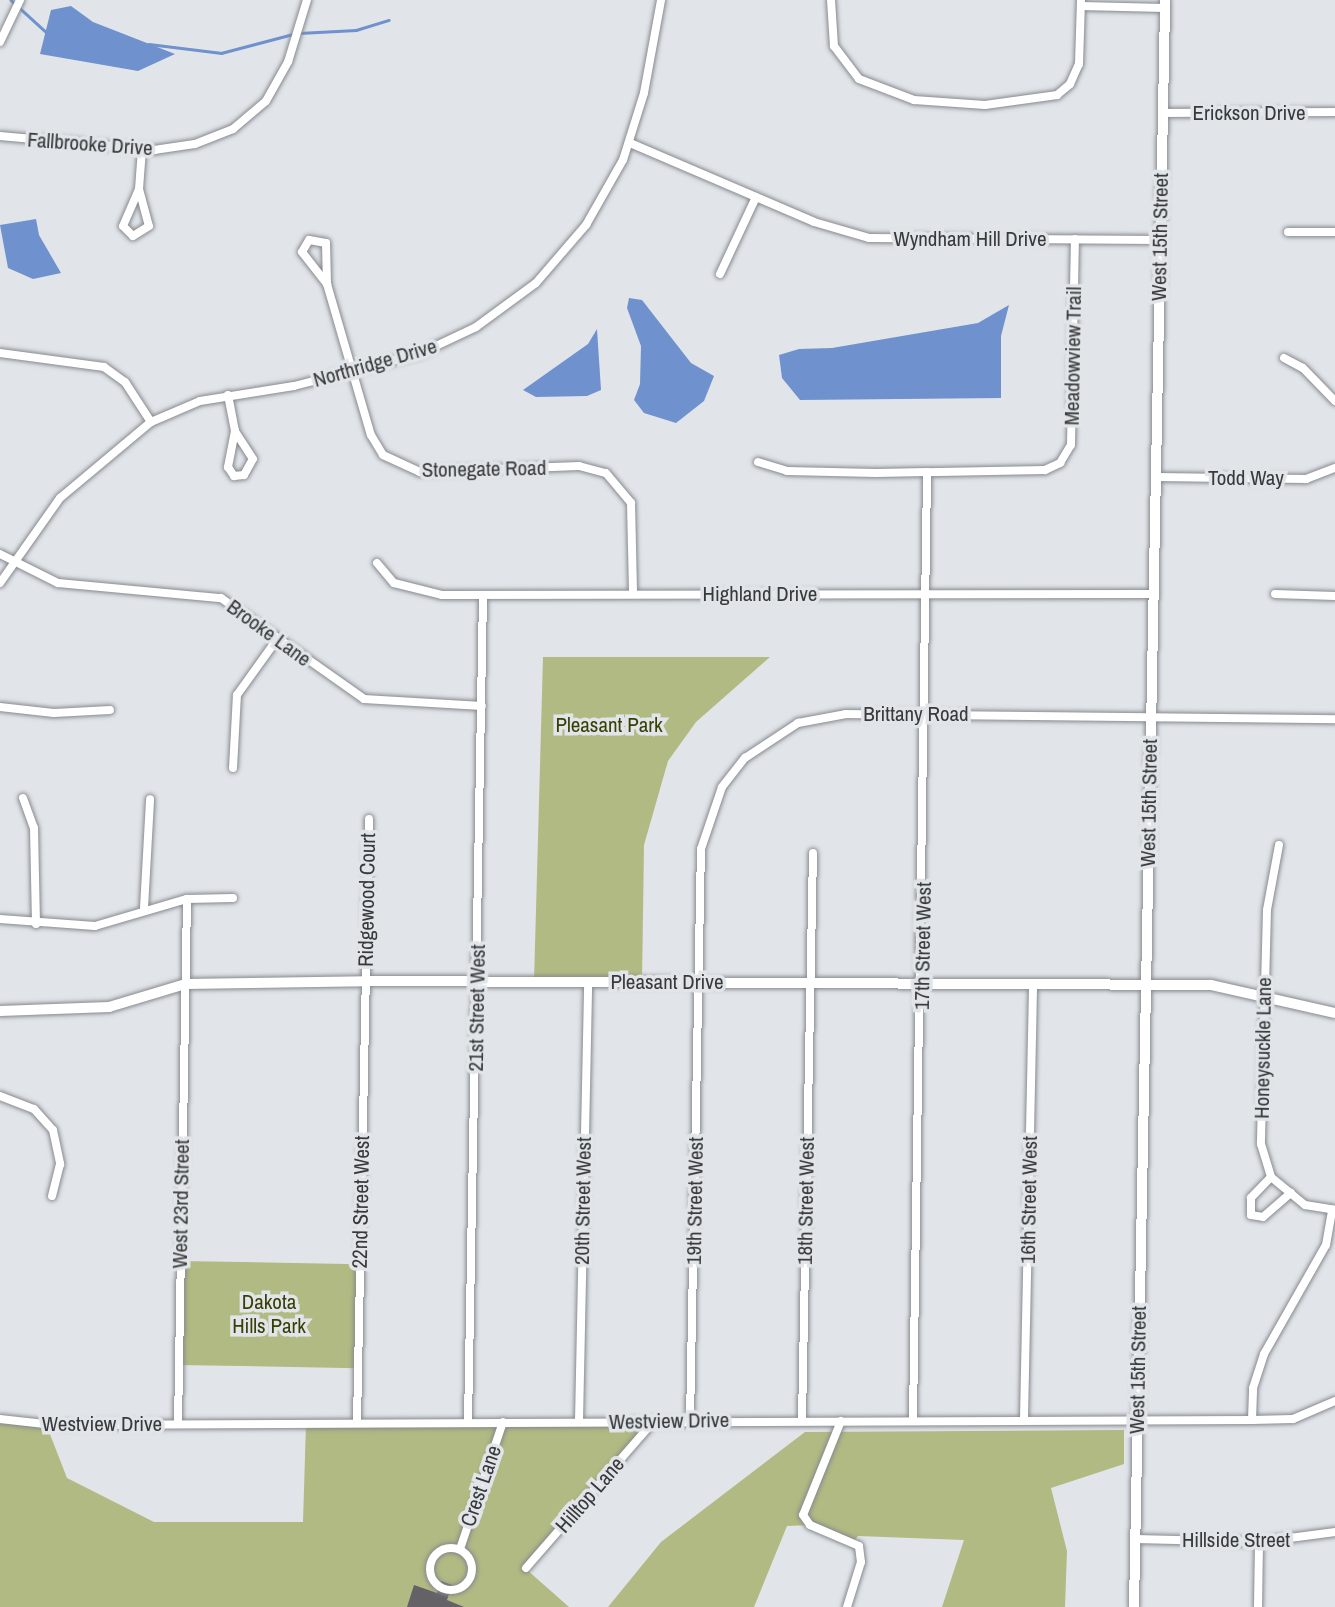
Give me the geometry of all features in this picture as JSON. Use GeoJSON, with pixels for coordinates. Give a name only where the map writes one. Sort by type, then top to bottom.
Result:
{"type":"FeatureCollection","features":[{"type":"Feature","properties":{"kind":"street"},"geometry":{"type":"LineString","coordinates":[[0,42],[20,0]]}},
{"type":"Feature","properties":{"kind":"street","name":"Fallbrooke Drive"},"geometry":{"type":"LineString","coordinates":[[0,136],[142,149],[195,145],[233,129],[266,102],[288,62],[307,0]]}},
{"type":"Feature","properties":{"kind":"street","name":"Northridge Drive"},"geometry":{"type":"LineString","coordinates":[[0,583],[12,561],[73,484],[151,422],[228,395],[354,372],[442,344],[517,299],[586,225],[630,143],[661,0]]}},
{"type":"Feature","properties":{"kind":"street"},"geometry":{"type":"LineString","coordinates":[[831,0],[834,46],[859,79],[914,100],[976,105],[1057,95],[1070,84],[1079,64],[1081,3],[1165,4]]}},
{"type":"Feature","properties":{"kind":"street","name":"West 15th Street"},"geometry":{"type":"LineString","coordinates":[[1134,1607],[1165,4]]}},
{"type":"Feature","properties":{"kind":"street","name":"Erickson Drive"},"geometry":{"type":"LineString","coordinates":[[1163,113],[1335,112]]}},
{"type":"Feature","properties":{"kind":"street","name":"Wyndham Hill Drive"},"geometry":{"type":"LineString","coordinates":[[630,143],[828,227],[884,240],[1160,240]]}},
{"type":"Feature","properties":{"kind":"street"},"geometry":{"type":"LineString","coordinates":[[139,189],[124,223],[132,236],[149,226],[139,189],[142,149]]}},
{"type":"Feature","properties":{"kind":"street"},"geometry":{"type":"LineString","coordinates":[[720,274],[756,198]]}},
{"type":"Feature","properties":{"kind":"street"},"geometry":{"type":"LineString","coordinates":[[1288,232],[1335,232]]}},
{"type":"Feature","properties":{"kind":"street","name":"Meadowview Trail"},"geometry":{"type":"LineString","coordinates":[[758,462],[786,471],[927,472],[1045,470],[1060,463],[1071,445],[1075,239]]}},
{"type":"Feature","properties":{"kind":"street"},"geometry":{"type":"LineString","coordinates":[[309,240],[326,243],[327,284],[304,256],[309,240]]}},
{"type":"Feature","properties":{"kind":"street","name":"Stonegate Road"},"geometry":{"type":"LineString","coordinates":[[327,284],[372,439],[394,464],[420,472],[594,468],[612,477],[628,496],[633,534],[633,593]]}},
{"type":"Feature","properties":{"kind":"street"},"geometry":{"type":"LineString","coordinates":[[0,353],[104,367],[125,382],[151,422]]}},
{"type":"Feature","properties":{"kind":"street"},"geometry":{"type":"LineString","coordinates":[[1284,358],[1303,368],[1335,401]]}},
{"type":"Feature","properties":{"kind":"street"},"geometry":{"type":"LineString","coordinates":[[228,395],[235,431],[253,459],[251,470],[239,476],[228,467],[235,431]]}},
{"type":"Feature","properties":{"kind":"street","name":"Todd Way"},"geometry":{"type":"LineString","coordinates":[[1156,477],[1306,478],[1335,468]]}},
{"type":"Feature","properties":{"kind":"street","name":"17th Street West"},"geometry":{"type":"LineString","coordinates":[[913,1419],[927,713],[927,472]]}},
{"type":"Feature","properties":{"kind":"street","name":"Brooke Lane"},"geometry":{"type":"LineString","coordinates":[[0,554],[58,583],[220,598],[364,699],[482,706]]}},
{"type":"Feature","properties":{"kind":"street","name":"Highland Drive"},"geometry":{"type":"LineString","coordinates":[[377,563],[394,583],[408,589],[483,595],[1153,594]]}},
{"type":"Feature","properties":{"kind":"street"},"geometry":{"type":"LineString","coordinates":[[1275,594],[1335,596]]}},
{"type":"Feature","properties":{"kind":"street","name":"21st Street West"},"geometry":{"type":"LineString","coordinates":[[468,1422],[483,595]]}},
{"type":"Feature","properties":{"kind":"street"},"geometry":{"type":"LineString","coordinates":[[233,768],[237,695],[278,638]]}},
{"type":"Feature","properties":{"kind":"street"},"geometry":{"type":"LineString","coordinates":[[0,707],[54,713],[110,710]]}},
{"type":"Feature","properties":{"kind":"street","name":"Brittany Road"},"geometry":{"type":"LineString","coordinates":[[699,982],[701,849],[708,816],[731,773],[759,745],[798,723],[846,713],[1335,719]]}},
{"type":"Feature","properties":{"kind":"street"},"geometry":{"type":"LineString","coordinates":[[23,798],[34,828],[36,924]]}},
{"type":"Feature","properties":{"kind":"street"},"geometry":{"type":"LineString","coordinates":[[144,908],[150,799]]}},
{"type":"Feature","properties":{"kind":"street","name":"Ridgewood Court"},"geometry":{"type":"LineString","coordinates":[[366,981],[369,819]]}},
{"type":"Feature","properties":{"kind":"street","name":"Honeysuckle Lane"},"geometry":{"type":"LineString","coordinates":[[1271,1177],[1261,1144],[1264,993],[1267,910],[1279,845]]}},
{"type":"Feature","properties":{"kind":"street","name":"18th Street West"},"geometry":{"type":"LineString","coordinates":[[802,1420],[813,853]]}},
{"type":"Feature","properties":{"kind":"street"},"geometry":{"type":"LineString","coordinates":[[0,919],[36,924],[95,926],[144,908],[187,899],[233,898]]}},
{"type":"Feature","properties":{"kind":"street","name":"West 23rd Street"},"geometry":{"type":"LineString","coordinates":[[178,1424],[187,899]]}},
{"type":"Feature","properties":{"kind":"street","name":"Pleasant Drive"},"geometry":{"type":"LineString","coordinates":[[0,1011],[109,1007],[185,984],[366,981],[1146,983],[1264,993],[1335,1013]]}},
{"type":"Feature","properties":{"kind":"street","name":"22nd Street West"},"geometry":{"type":"LineString","coordinates":[[357,1423],[366,981]]}},
{"type":"Feature","properties":{"kind":"street","name":"20th Street West"},"geometry":{"type":"LineString","coordinates":[[579,1421],[588,982]]}},
{"type":"Feature","properties":{"kind":"street","name":"19th Street West"},"geometry":{"type":"LineString","coordinates":[[690,1420],[699,982]]}},
{"type":"Feature","properties":{"kind":"street","name":"16th Street West"},"geometry":{"type":"LineString","coordinates":[[1024,1418],[1033,983]]}},
{"type":"Feature","properties":{"kind":"street"},"geometry":{"type":"LineString","coordinates":[[0,1096],[34,1109],[53,1130],[60,1158],[52,1196]]}},
{"type":"Feature","properties":{"kind":"street"},"geometry":{"type":"LineString","coordinates":[[1252,1420],[1253,1388],[1264,1354],[1326,1245],[1333,1210],[1305,1205],[1291,1193],[1271,1177],[1251,1198],[1251,1215],[1264,1217],[1291,1193]]}},
{"type":"Feature","properties":{"kind":"street","name":"Westview Drive"},"geometry":{"type":"LineString","coordinates":[[0,1419],[35,1424],[1024,1418],[1252,1420],[1293,1419],[1335,1402]]}},
{"type":"Feature","properties":{"kind":"street","name":"Hilltop Lane"},"geometry":{"type":"LineString","coordinates":[[526,1568],[654,1421]]}},
{"type":"Feature","properties":{"kind":"street"},"geometry":{"type":"LineString","coordinates":[[841,1421],[803,1515],[810,1525],[859,1546],[861,1562],[847,1607]]}},
{"type":"Feature","properties":{"kind":"street","name":"Crest Lane"},"geometry":{"type":"LineString","coordinates":[[460,1549],[503,1422]]}},
{"type":"Feature","properties":{"kind":"street","name":"Hillside Street"},"geometry":{"type":"LineString","coordinates":[[1135,1539],[1259,1542],[1335,1532]]}},
{"type":"Feature","properties":{"kind":"street"},"geometry":{"type":"LineString","coordinates":[[1258,1607],[1259,1542]]}},
{"type":"Feature","properties":{"kind":"street"},"geometry":{"type":"LineString","coordinates":[[446,1548],[460,1549],[471,1560],[471,1576],[463,1587],[444,1589],[431,1577],[430,1562],[446,1548]]}},
{"type":"Feature","properties":{"kind":"green space","name":"Pleasant Park"},"geometry":{"type":"Polygon","coordinates":[[[543,657],[770,657],[696,722],[668,761],[644,845],[642,982],[534,982],[543,657]]]}},
{"type":"Feature","properties":{"kind":"green space","name":"Dakota Hills Park"},"geometry":{"type":"Polygon","coordinates":[[[180,1261],[360,1264],[358,1368],[178,1365],[180,1261]]]}},
{"type":"Feature","properties":{"kind":"green space"},"geometry":{"type":"Polygon","coordinates":[[[0,1419],[46,1424],[67,1478],[154,1522],[303,1522],[306,1423],[654,1421],[526,1569],[569,1607],[0,1607],[0,1419]]]}},
{"type":"Feature","properties":{"kind":"green space"},"geometry":{"type":"Polygon","coordinates":[[[1124,1430],[1124,1464],[1051,1488],[1067,1551],[1065,1607],[942,1607],[964,1540],[858,1536],[854,1541],[810,1525],[787,1526],[754,1607],[608,1607],[661,1542],[805,1432],[1124,1430]]]}},
{"type":"Feature","properties":{"kind":"water"},"geometry":{"type":"Polygon","coordinates":[[[71,6],[93,22],[175,54],[138,71],[40,54],[51,10],[71,6]]]}},
{"type":"Feature","properties":{"kind":"water"},"geometry":{"type":"Polygon","coordinates":[[[36,219],[39,235],[61,273],[33,279],[8,268],[0,225],[36,219]]]}},
{"type":"Feature","properties":{"kind":"water"},"geometry":{"type":"Polygon","coordinates":[[[629,298],[642,300],[691,363],[714,376],[704,401],[676,423],[644,413],[634,400],[640,384],[641,346],[627,308],[629,298]]]}},
{"type":"Feature","properties":{"kind":"water"},"geometry":{"type":"Polygon","coordinates":[[[1009,305],[1001,336],[1001,398],[800,400],[782,378],[779,355],[799,349],[832,348],[978,323],[1009,305]]]}},
{"type":"Feature","properties":{"kind":"water"},"geometry":{"type":"Polygon","coordinates":[[[597,329],[601,390],[587,396],[536,397],[523,390],[588,344],[597,329]]]}},
{"type":"Feature","properties":{"kind":"building"},"geometry":{"type":"Polygon","coordinates":[[[441,1581],[452,1585],[447,1600],[464,1607],[407,1607],[414,1585],[437,1593],[441,1581]]]}},
{"type":"Feature","properties":{"kind":"waterway"},"geometry":{"type":"LineString","coordinates":[[11,0],[46,32]]}},
{"type":"Feature","properties":{"kind":"waterway"},"geometry":{"type":"LineString","coordinates":[[299,33],[356,30],[389,20]]}},
{"type":"Feature","properties":{"kind":"waterway"},"geometry":{"type":"LineString","coordinates":[[149,44],[221,53],[293,34]]}}]}
